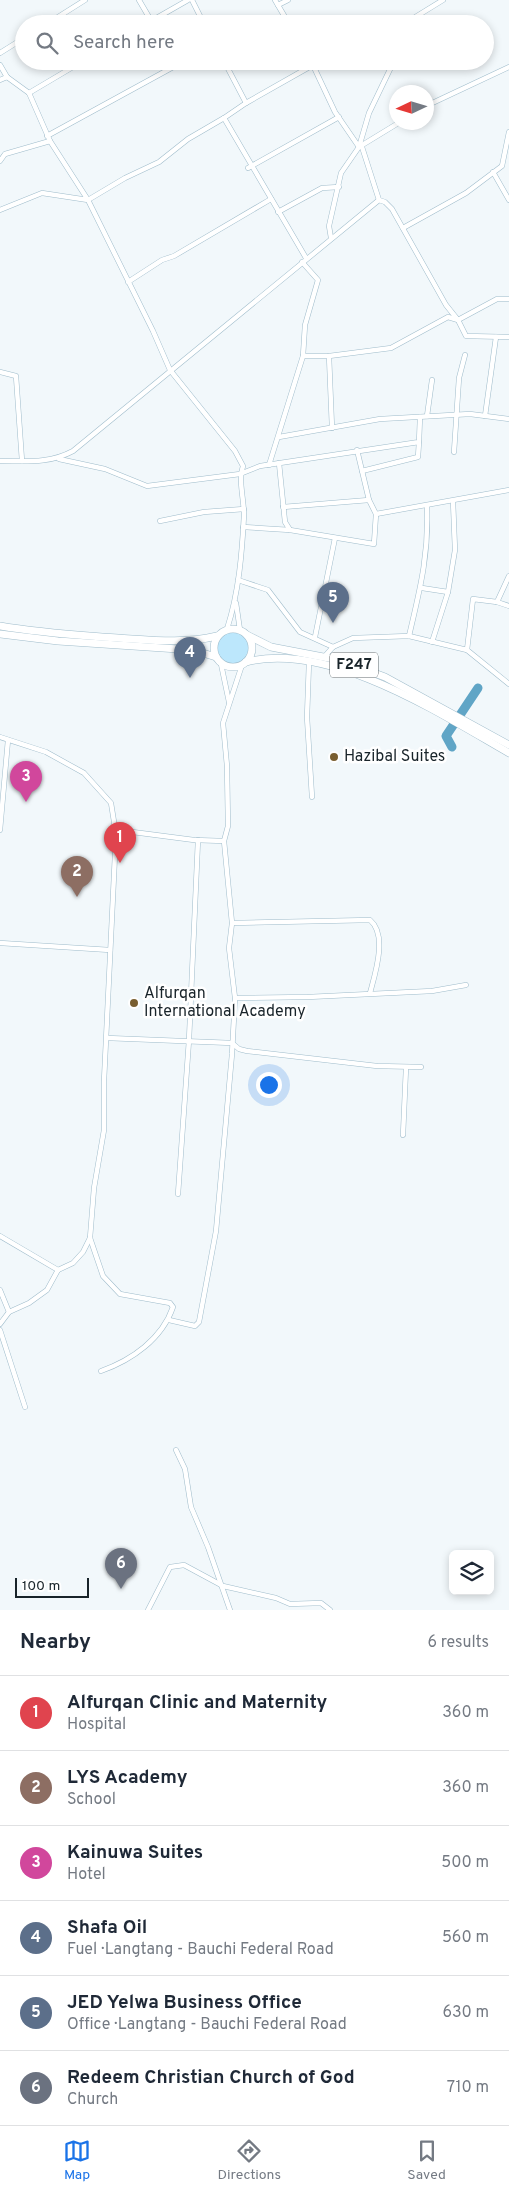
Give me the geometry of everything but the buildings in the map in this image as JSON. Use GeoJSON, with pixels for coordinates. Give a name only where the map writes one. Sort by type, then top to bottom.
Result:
{"type":"FeatureCollection","features":[{"type":"Feature","properties":{"kind":"main road"},"geometry":{"type":"LineString","coordinates":[[0,626],[56,634],[187,641],[217,636],[227,629],[240,630]]}},
{"type":"Feature","properties":{"kind":"main road","name":"F247"},"geometry":{"type":"LineString","coordinates":[[240,630],[271,647],[324,656],[385,676],[454,713],[464,723],[509,753]]}},
{"type":"Feature","properties":{"kind":"main road"},"geometry":{"type":"LineString","coordinates":[[0,634],[58,641],[193,650],[216,657]]}},
{"type":"Feature","properties":{"kind":"main road"},"geometry":{"type":"LineString","coordinates":[[244,664],[251,655],[252,647],[247,635]]}},
{"type":"Feature","properties":{"kind":"main road"},"geometry":{"type":"LineString","coordinates":[[217,636],[213,649],[216,657],[222,664]]}},
{"type":"Feature","properties":{"kind":"main road","name":"F247"},"geometry":{"type":"LineString","coordinates":[[222,664],[234,667],[271,657],[309,662],[337,669],[382,685],[449,720],[464,723],[509,745]]}},
{"type":"Feature","properties":{"kind":"street"},"geometry":{"type":"LineString","coordinates":[[61,15],[85,0]]}},
{"type":"Feature","properties":{"kind":"street"},"geometry":{"type":"LineString","coordinates":[[140,0],[148,15]]}},
{"type":"Feature","properties":{"kind":"street"},"geometry":{"type":"LineString","coordinates":[[163,15],[188,0]]}},
{"type":"Feature","properties":{"kind":"street"},"geometry":{"type":"LineString","coordinates":[[192,0],[200,15]]}},
{"type":"Feature","properties":{"kind":"street"},"geometry":{"type":"LineString","coordinates":[[275,0],[284,15]]}},
{"type":"Feature","properties":{"kind":"street"},"geometry":{"type":"LineString","coordinates":[[278,5],[288,0]]}},
{"type":"Feature","properties":{"kind":"street"},"geometry":{"type":"LineString","coordinates":[[422,15],[443,0]]}},
{"type":"Feature","properties":{"kind":"street"},"geometry":{"type":"LineString","coordinates":[[0,53],[15,44]]}},
{"type":"Feature","properties":{"kind":"street"},"geometry":{"type":"LineString","coordinates":[[0,65],[7,77],[29,93],[49,138],[88,200],[170,370],[235,451],[243,466],[240,474],[244,509],[236,602],[227,629]]}},
{"type":"Feature","properties":{"kind":"street"},"geometry":{"type":"LineString","coordinates":[[434,102],[509,67]]}},
{"type":"Feature","properties":{"kind":"street"},"geometry":{"type":"LineString","coordinates":[[29,93],[67,70]]}},
{"type":"Feature","properties":{"kind":"street"},"geometry":{"type":"LineString","coordinates":[[0,161],[5,154],[49,138],[168,70]]}},
{"type":"Feature","properties":{"kind":"street"},"geometry":{"type":"LineString","coordinates":[[229,70],[246,103]]}},
{"type":"Feature","properties":{"kind":"street"},"geometry":{"type":"LineString","coordinates":[[0,210],[42,193],[88,200],[125,178],[159,162],[188,139],[300,70]]}},
{"type":"Feature","properties":{"kind":"street"},"geometry":{"type":"LineString","coordinates":[[315,70],[338,117],[360,147],[379,200]]}},
{"type":"Feature","properties":{"kind":"street"},"geometry":{"type":"LineString","coordinates":[[331,238],[328,226],[341,173],[360,147],[369,113],[390,70]]}},
{"type":"Feature","properties":{"kind":"street"},"geometry":{"type":"LineString","coordinates":[[0,80],[7,77]]}},
{"type":"Feature","properties":{"kind":"street"},"geometry":{"type":"LineString","coordinates":[[249,167],[338,117]]}},
{"type":"Feature","properties":{"kind":"street"},"geometry":{"type":"LineString","coordinates":[[224,118],[249,167],[278,212],[304,260],[318,280],[305,325],[303,356],[287,402],[279,438],[269,465]]}},
{"type":"Feature","properties":{"kind":"street"},"geometry":{"type":"LineString","coordinates":[[360,147],[389,129]]}},
{"type":"Feature","properties":{"kind":"street"},"geometry":{"type":"LineString","coordinates":[[403,228],[466,193],[502,166],[509,132]]}},
{"type":"Feature","properties":{"kind":"street"},"geometry":{"type":"LineString","coordinates":[[493,172],[509,200]]}},
{"type":"Feature","properties":{"kind":"street"},"geometry":{"type":"LineString","coordinates":[[278,212],[322,188],[339,187]]}},
{"type":"Feature","properties":{"kind":"street"},"geometry":{"type":"LineString","coordinates":[[128,282],[162,260],[174,256],[270,199]]}},
{"type":"Feature","properties":{"kind":"street"},"geometry":{"type":"LineString","coordinates":[[379,200],[385,202],[392,210],[446,305],[458,320],[466,336],[509,337]]}},
{"type":"Feature","properties":{"kind":"street"},"geometry":{"type":"LineString","coordinates":[[58,459],[73,451],[379,200]]}},
{"type":"Feature","properties":{"kind":"street"},"geometry":{"type":"LineString","coordinates":[[303,356],[329,356],[391,348],[448,317],[458,320],[497,299],[509,299]]}},
{"type":"Feature","properties":{"kind":"street"},"geometry":{"type":"LineString","coordinates":[[485,416],[496,337]]}},
{"type":"Feature","properties":{"kind":"street"},"geometry":{"type":"LineString","coordinates":[[454,452],[459,378],[465,355]]}},
{"type":"Feature","properties":{"kind":"street"},"geometry":{"type":"LineString","coordinates":[[329,356],[332,428]]}},
{"type":"Feature","properties":{"kind":"street"},"geometry":{"type":"LineString","coordinates":[[0,372],[16,376],[22,461]]}},
{"type":"Feature","properties":{"kind":"street"},"geometry":{"type":"LineString","coordinates":[[428,416],[432,380]]}},
{"type":"Feature","properties":{"kind":"street"},"geometry":{"type":"LineString","coordinates":[[279,438],[380,419],[457,415],[509,419]]}},
{"type":"Feature","properties":{"kind":"street"},"geometry":{"type":"LineString","coordinates":[[362,471],[418,457],[420,417]]}},
{"type":"Feature","properties":{"kind":"street"},"geometry":{"type":"LineString","coordinates":[[0,461],[58,459],[105,469],[147,486],[240,474],[279,463],[419,442]]}},
{"type":"Feature","properties":{"kind":"street"},"geometry":{"type":"LineString","coordinates":[[243,527],[290,530],[374,544],[376,514],[369,500],[357,450]]}},
{"type":"Feature","properties":{"kind":"street"},"geometry":{"type":"LineString","coordinates":[[279,463],[285,522],[290,530]]}},
{"type":"Feature","properties":{"kind":"street"},"geometry":{"type":"LineString","coordinates":[[376,514],[509,490]]}},
{"type":"Feature","properties":{"kind":"street"},"geometry":{"type":"LineString","coordinates":[[283,508],[369,500]]}},
{"type":"Feature","properties":{"kind":"street"},"geometry":{"type":"LineString","coordinates":[[432,642],[448,592],[455,550],[453,501]]}},
{"type":"Feature","properties":{"kind":"street"},"geometry":{"type":"LineString","coordinates":[[409,636],[422,588],[428,540],[427,506]]}},
{"type":"Feature","properties":{"kind":"street"},"geometry":{"type":"LineString","coordinates":[[160,521],[204,512],[244,509]]}},
{"type":"Feature","properties":{"kind":"street"},"geometry":{"type":"LineString","coordinates":[[315,637],[335,538]]}},
{"type":"Feature","properties":{"kind":"street"},"geometry":{"type":"LineString","coordinates":[[498,602],[509,576]]}},
{"type":"Feature","properties":{"kind":"street"},"geometry":{"type":"LineString","coordinates":[[238,580],[268,590],[295,628],[333,647]]}},
{"type":"Feature","properties":{"kind":"street"},"geometry":{"type":"LineString","coordinates":[[422,588],[448,592]]}},
{"type":"Feature","properties":{"kind":"street"},"geometry":{"type":"LineString","coordinates":[[467,650],[472,599],[498,602],[509,606]]}},
{"type":"Feature","properties":{"kind":"street"},"geometry":{"type":"LineString","coordinates":[[236,602],[240,630]]}},
{"type":"Feature","properties":{"kind":"street"},"geometry":{"type":"LineString","coordinates":[[324,656],[333,647],[361,636],[409,636],[467,650],[509,684]]}},
{"type":"Feature","properties":{"kind":"street"},"geometry":{"type":"LineString","coordinates":[[309,662],[308,717],[312,797]]}},
{"type":"Feature","properties":{"kind":"street"},"geometry":{"type":"LineString","coordinates":[[222,664],[229,702]]}},
{"type":"Feature","properties":{"kind":"street"},"geometry":{"type":"LineString","coordinates":[[169,1320],[195,1326],[201,1319],[216,1232],[235,998],[229,948],[232,923],[224,841],[228,826],[227,774],[223,723],[244,664]]}},
{"type":"Feature","properties":{"kind":"street"},"geometry":{"type":"LineString","coordinates":[[0,737],[46,752],[84,773],[111,803],[116,834],[104,1130],[94,1188],[90,1238],[83,1252],[73,1263],[58,1270],[47,1290],[29,1303],[9,1312],[0,1324]]}},
{"type":"Feature","properties":{"kind":"street"},"geometry":{"type":"LineString","coordinates":[[0,830],[8,740]]}},
{"type":"Feature","properties":{"kind":"street"},"geometry":{"type":"LineString","coordinates":[[116,834],[125,831],[198,840],[224,841]]}},
{"type":"Feature","properties":{"kind":"street"},"geometry":{"type":"LineString","coordinates":[[178,1194],[189,1040],[198,840]]}},
{"type":"Feature","properties":{"kind":"street"},"geometry":{"type":"LineString","coordinates":[[232,923],[370,920],[374,924],[378,941],[378,958],[370,993]]}},
{"type":"Feature","properties":{"kind":"street"},"geometry":{"type":"LineString","coordinates":[[0,943],[110,950]]}},
{"type":"Feature","properties":{"kind":"street"},"geometry":{"type":"LineString","coordinates":[[235,998],[308,997],[432,991],[466,985]]}},
{"type":"Feature","properties":{"kind":"street"},"geometry":{"type":"LineString","coordinates":[[107,1038],[232,1043],[239,1049],[247,1051],[406,1068],[421,1067]]}},
{"type":"Feature","properties":{"kind":"street"},"geometry":{"type":"LineString","coordinates":[[403,1135],[406,1068]]}},
{"type":"Feature","properties":{"kind":"street"},"geometry":{"type":"LineString","coordinates":[[0,1236],[58,1270]]}},
{"type":"Feature","properties":{"kind":"street"},"geometry":{"type":"LineString","coordinates":[[90,1238],[106,1281],[125,1296],[173,1304],[169,1320],[158,1337],[125,1359],[101,1371]]}},
{"type":"Feature","properties":{"kind":"street"},"geometry":{"type":"LineString","coordinates":[[0,1290],[9,1312]]}},
{"type":"Feature","properties":{"kind":"street"},"geometry":{"type":"LineString","coordinates":[[0,1330],[25,1407]]}},
{"type":"Feature","properties":{"kind":"street"},"geometry":{"type":"LineString","coordinates":[[176,1450],[185,1470],[190,1507],[223,1586],[230,1610]]}},
{"type":"Feature","properties":{"kind":"street"},"geometry":{"type":"LineString","coordinates":[[148,1610],[165,1575],[174,1565],[184,1565],[223,1586],[290,1604],[321,1603],[330,1610]]}},
{"type":"Feature","properties":{"kind":"shaded area"},"geometry":{"type":"Polygon","coordinates":[[[233,631],[240,632],[245,636],[249,641],[249,655],[245,660],[240,664],[233,665],[226,664],[221,660],[217,655],[216,648],[217,641],[221,636],[226,632],[233,631]]]}},
{"type":"Feature","properties":{"kind":"waterway"},"geometry":{"type":"LineString","coordinates":[[452,747],[446,736],[478,688]]}},
{"type":"Feature","properties":{"kind":"place","name":"JED Yelwa Business Office"},"geometry":{"type":"Point","coordinates":[333,623]}},
{"type":"Feature","properties":{"kind":"place","name":"Shafa Oil"},"geometry":{"type":"Point","coordinates":[190,678]}},
{"type":"Feature","properties":{"kind":"place","name":"Hazibal Suites"},"geometry":{"type":"Point","coordinates":[334,757]}},
{"type":"Feature","properties":{"kind":"place","name":"Kainuwa Suites"},"geometry":{"type":"Point","coordinates":[26,802]}},
{"type":"Feature","properties":{"kind":"place","name":"Alfurqan Clinic and Maternity"},"geometry":{"type":"Point","coordinates":[120,863]}},
{"type":"Feature","properties":{"kind":"place","name":"LYS Academy"},"geometry":{"type":"Point","coordinates":[77,897]}},
{"type":"Feature","properties":{"kind":"place","name":"Alfurqan International Academy"},"geometry":{"type":"Point","coordinates":[134,1003]}},
{"type":"Feature","properties":{"kind":"place","name":"Redeem Christian Church of God"},"geometry":{"type":"Point","coordinates":[121,1589]}}]}
